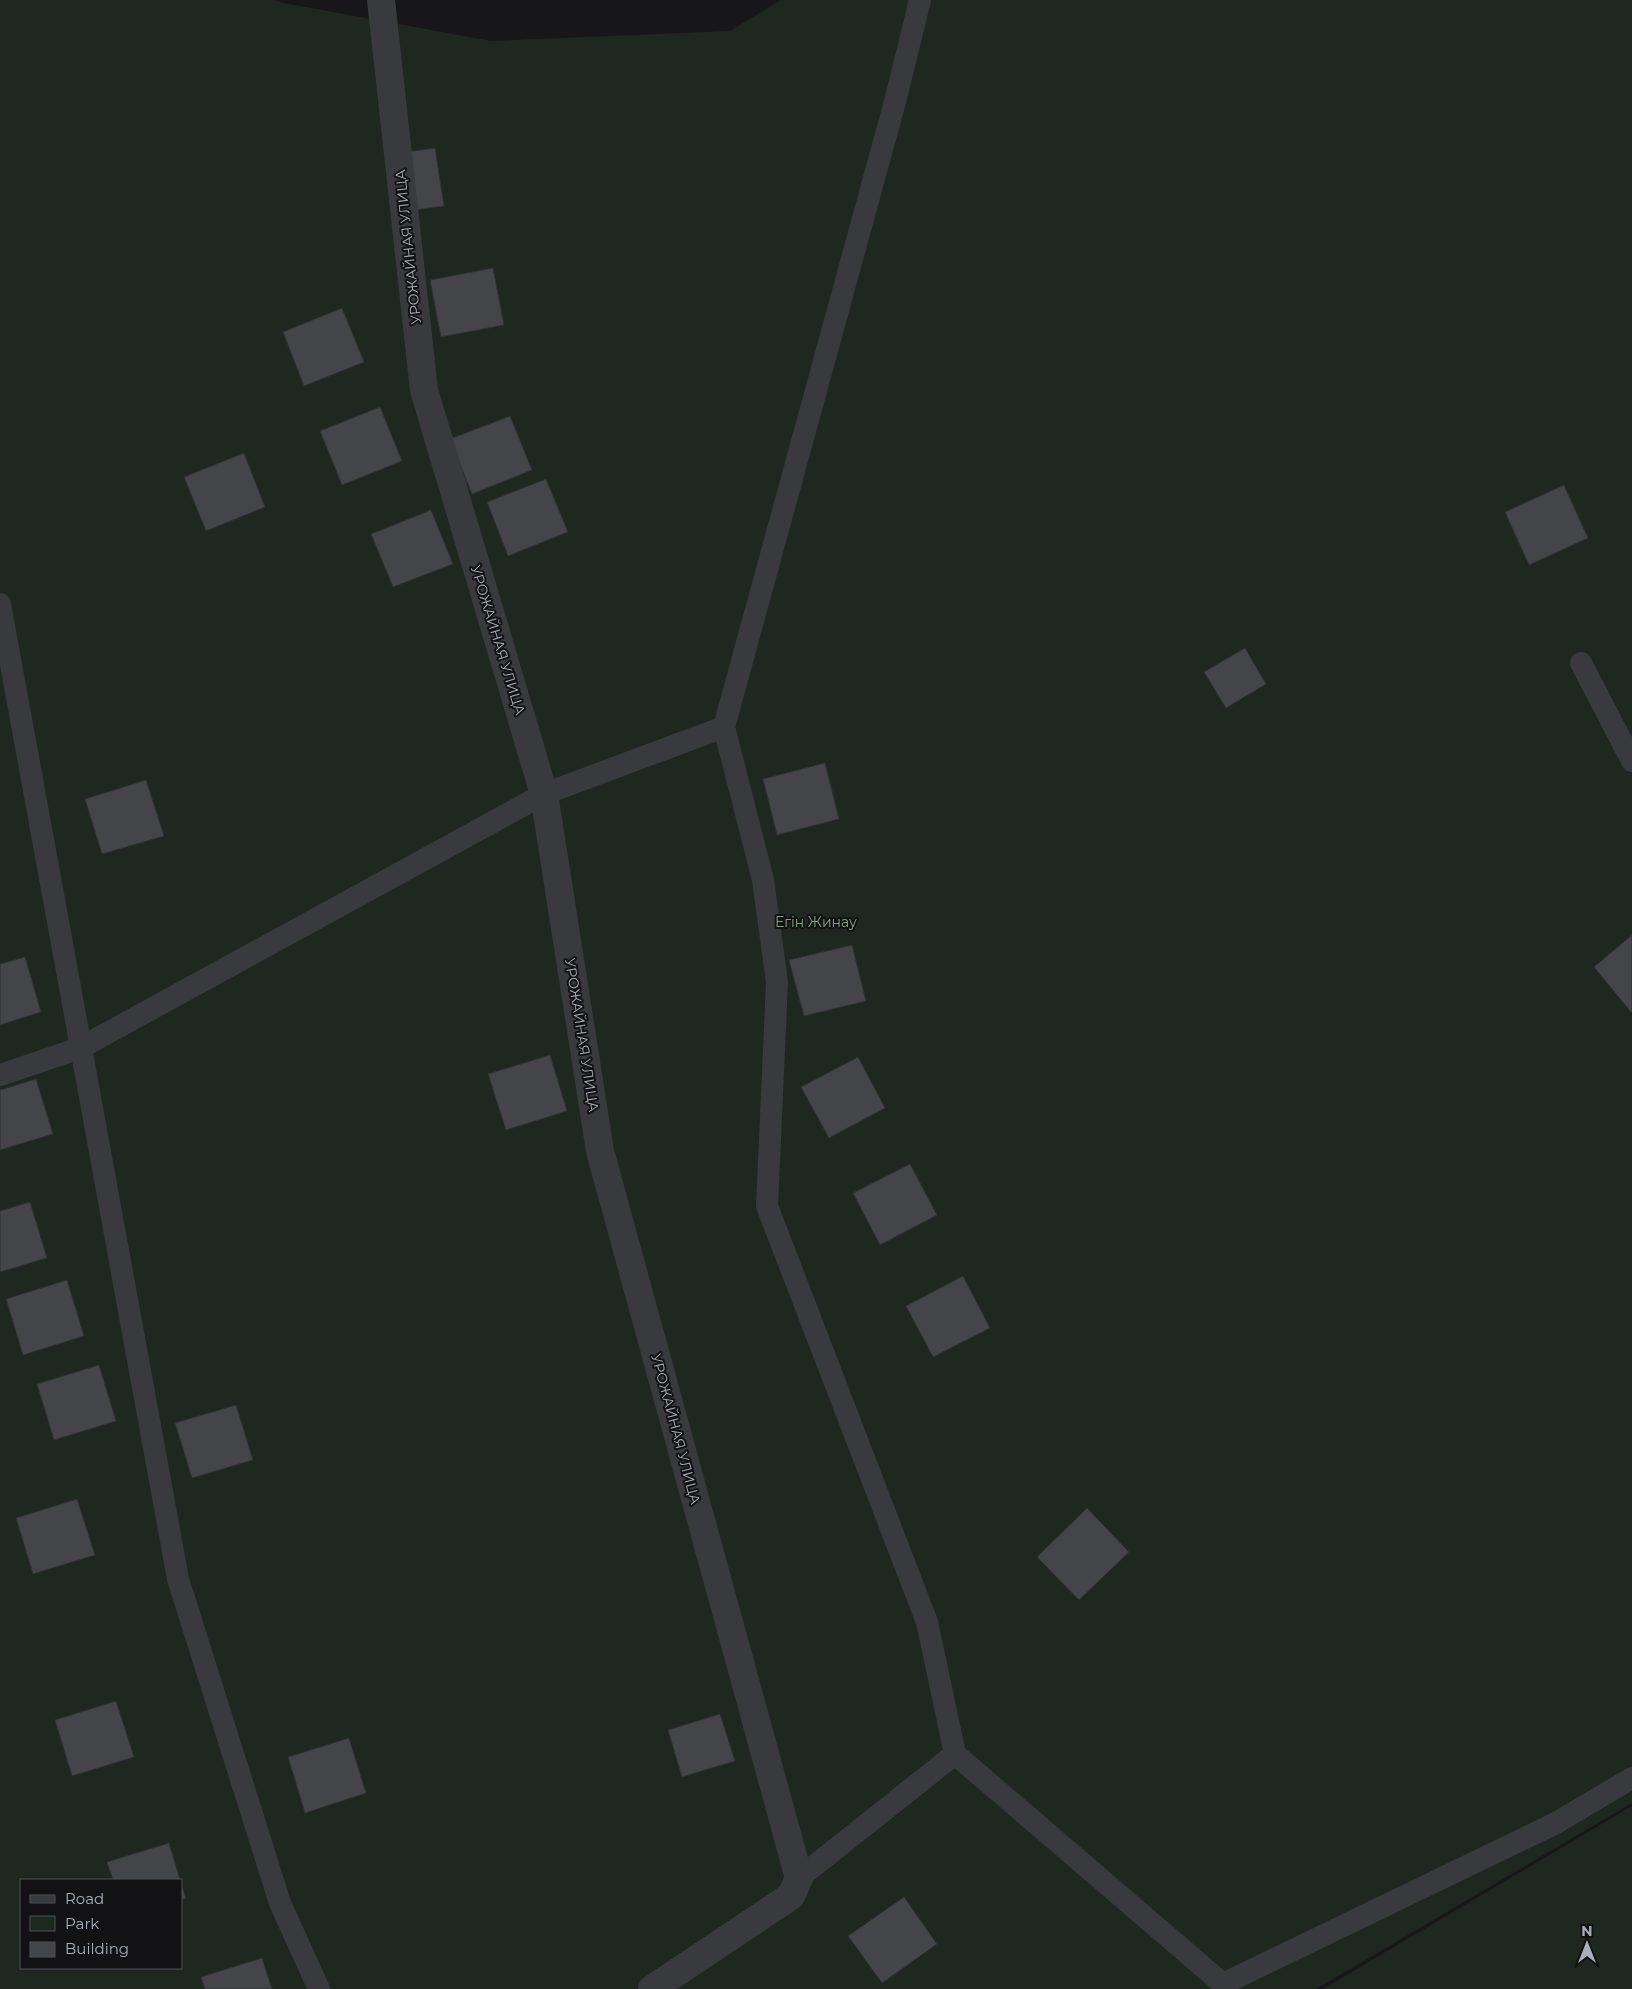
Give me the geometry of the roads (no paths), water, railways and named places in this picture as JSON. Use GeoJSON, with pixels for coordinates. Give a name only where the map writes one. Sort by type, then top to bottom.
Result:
{"type":"FeatureCollection","features":[{"type":"Feature","properties":{"kind":"street","name":"УРОЖАЙНАЯ УЛИЦА"},"geometry":{"type":"LineString","coordinates":[[381,0],[424,390],[544,794],[600,1151],[799,1878]]}},
{"type":"Feature","properties":{"kind":"street"},"geometry":{"type":"LineString","coordinates":[[652,1989],[791,1896],[799,1878]]}},
{"type":"Feature","properties":{"kind":"lane"},"geometry":{"type":"LineString","coordinates":[[920,0],[896,98],[724,727],[762,880],[777,982],[767,1206],[926,1622],[955,1754],[1224,1986],[1556,1823],[1632,1778]]}},
{"type":"Feature","properties":{"kind":"lane"},"geometry":{"type":"LineString","coordinates":[[0,604],[178,1579],[280,1903],[319,1989]]}},
{"type":"Feature","properties":{"kind":"lane"},"geometry":{"type":"LineString","coordinates":[[1581,663],[1632,761]]}},
{"type":"Feature","properties":{"kind":"lane"},"geometry":{"type":"LineString","coordinates":[[0,1075],[80,1048],[544,794],[724,727]]}},
{"type":"Feature","properties":{"kind":"lane"},"geometry":{"type":"LineString","coordinates":[[799,1878],[955,1754]]}},
{"type":"Feature","properties":{"kind":"park label","name":"Егін Жинау"},"geometry":{"type":"Point","coordinates":[816,922]}}]}
